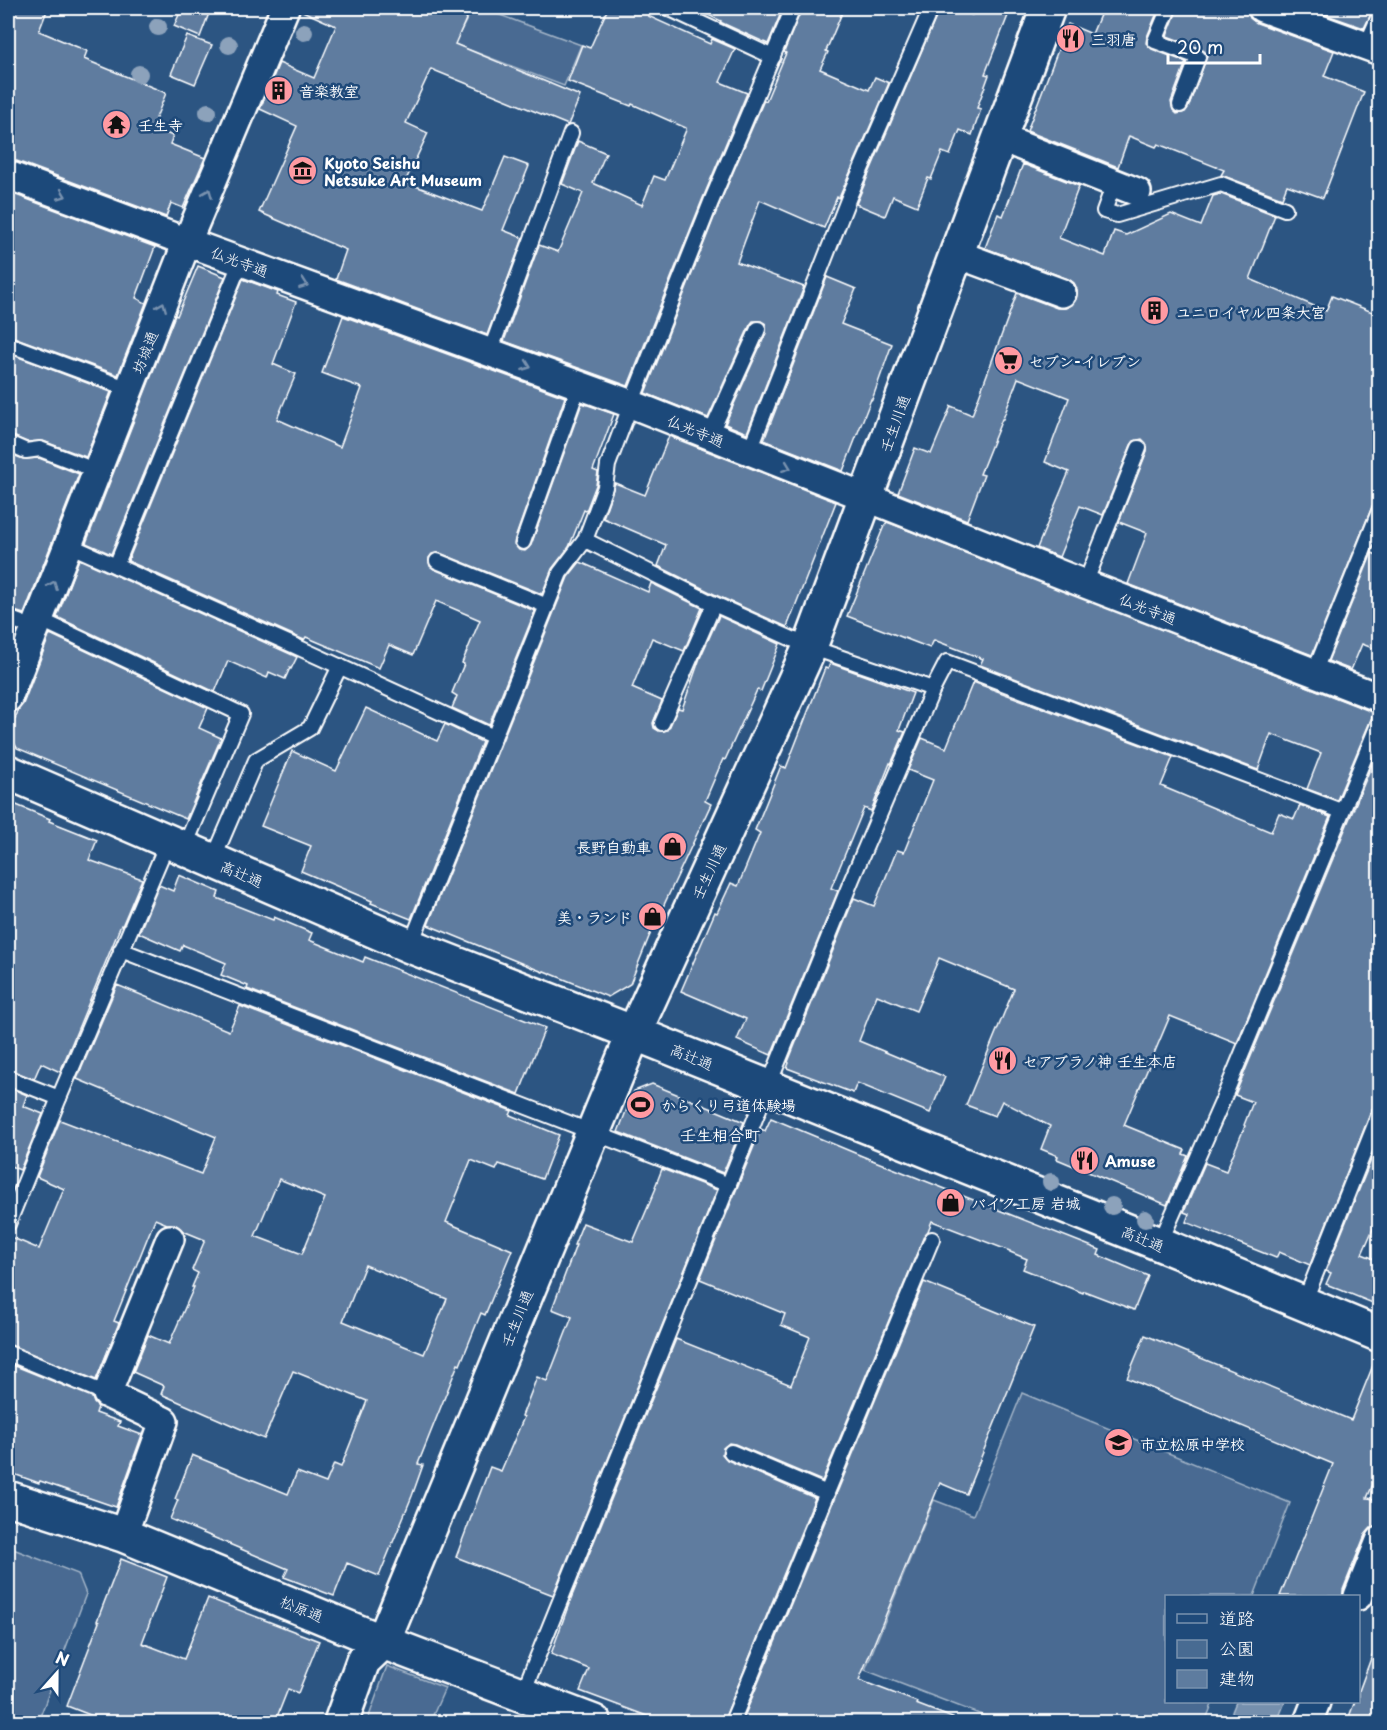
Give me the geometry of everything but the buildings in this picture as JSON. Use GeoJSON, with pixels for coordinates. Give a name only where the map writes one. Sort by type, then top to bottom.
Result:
{"type":"FeatureCollection","features":[{"type":"Feature","properties":{"kind":"street","name":"坊城通"},"geometry":{"type":"LineString","coordinates":[[8,698],[187,242],[285,8]]}},
{"type":"Feature","properties":{"kind":"street","name":"壬生川通"},"geometry":{"type":"LineString","coordinates":[[341,1722],[363,1661],[383,1642],[634,1033],[810,646],[1048,8]]}},
{"type":"Feature","properties":{"kind":"street"},"geometry":{"type":"LineString","coordinates":[[1262,8],[1373,48]]}},
{"type":"Feature","properties":{"kind":"street"},"geometry":{"type":"LineString","coordinates":[[1000,138],[1126,188]]}},
{"type":"Feature","properties":{"kind":"street","name":"仏光寺通"},"geometry":{"type":"LineString","coordinates":[[8,175],[631,404],[1380,698]]}},
{"type":"Feature","properties":{"kind":"street"},"geometry":{"type":"LineString","coordinates":[[957,254],[1062,294]]}},
{"type":"Feature","properties":{"kind":"street","name":"高辻通"},"geometry":{"type":"LineString","coordinates":[[8,772],[410,946],[634,1033],[1380,1335]]}},
{"type":"Feature","properties":{"kind":"street"},"geometry":{"type":"LineString","coordinates":[[123,1535],[164,1421],[107,1394],[170,1239]]}},
{"type":"Feature","properties":{"kind":"street","name":"松原通"},"geometry":{"type":"LineString","coordinates":[[8,1498],[123,1535],[383,1642],[594,1722]]}},
{"type":"Feature","properties":{"kind":"street"},"geometry":{"type":"LineString","coordinates":[[1358,1595],[1380,1541]]}},
{"type":"Feature","properties":{"kind":"street"},"geometry":{"type":"LineString","coordinates":[[1308,1722],[1315,1703]]}},
{"type":"Feature","properties":{"kind":"lane"},"geometry":{"type":"LineString","coordinates":[[668,8],[773,57]]}},
{"type":"Feature","properties":{"kind":"lane"},"geometry":{"type":"LineString","coordinates":[[410,946],[560,573],[585,540],[605,487],[608,465],[631,404],[711,202],[794,8]]}},
{"type":"Feature","properties":{"kind":"lane"},"geometry":{"type":"LineString","coordinates":[[749,452],[849,197],[931,8]]}},
{"type":"Feature","properties":{"kind":"lane"},"geometry":{"type":"LineString","coordinates":[[1169,8],[1155,41],[1198,57],[1180,105]]}},
{"type":"Feature","properties":{"kind":"lane"},"geometry":{"type":"LineString","coordinates":[[1373,48],[1380,14]]}},
{"type":"Feature","properties":{"kind":"lane"},"geometry":{"type":"LineString","coordinates":[[490,352],[571,133]]}},
{"type":"Feature","properties":{"kind":"lane"},"geometry":{"type":"LineString","coordinates":[[1126,188],[1104,211],[1117,215],[1221,184],[1285,209]]}},
{"type":"Feature","properties":{"kind":"lane"},"geometry":{"type":"LineString","coordinates":[[116,566],[241,261]]}},
{"type":"Feature","properties":{"kind":"lane"},"geometry":{"type":"LineString","coordinates":[[710,435],[758,329]]}},
{"type":"Feature","properties":{"kind":"lane"},"geometry":{"type":"LineString","coordinates":[[8,344],[129,389]]}},
{"type":"Feature","properties":{"kind":"lane"},"geometry":{"type":"LineString","coordinates":[[523,542],[579,385]]}},
{"type":"Feature","properties":{"kind":"lane"},"geometry":{"type":"LineString","coordinates":[[8,443],[26,451],[40,449],[97,471]]}},
{"type":"Feature","properties":{"kind":"lane"},"geometry":{"type":"LineString","coordinates":[[1085,584],[1139,448]]}},
{"type":"Feature","properties":{"kind":"lane"},"geometry":{"type":"LineString","coordinates":[[1314,673],[1380,509]]}},
{"type":"Feature","properties":{"kind":"lane"},"geometry":{"type":"LineString","coordinates":[[585,540],[714,604],[810,646],[933,689]]}},
{"type":"Feature","properties":{"kind":"lane"},"geometry":{"type":"LineString","coordinates":[[69,545],[494,737]]}},
{"type":"Feature","properties":{"kind":"lane"},"geometry":{"type":"LineString","coordinates":[[437,561],[547,606]]}},
{"type":"Feature","properties":{"kind":"lane"},"geometry":{"type":"LineString","coordinates":[[662,723],[714,604]]}},
{"type":"Feature","properties":{"kind":"lane"},"geometry":{"type":"LineString","coordinates":[[8,618],[37,624],[241,714],[188,850]]}},
{"type":"Feature","properties":{"kind":"lane"},"geometry":{"type":"LineString","coordinates":[[522,1695],[852,879],[933,689],[947,662],[1341,811]]}},
{"type":"Feature","properties":{"kind":"lane"},"geometry":{"type":"LineString","coordinates":[[8,1224],[121,950],[188,850],[256,760],[310,728],[340,666]]}},
{"type":"Feature","properties":{"kind":"lane"},"geometry":{"type":"LineString","coordinates":[[1160,1244],[1222,1102],[1380,720]]}},
{"type":"Feature","properties":{"kind":"lane"},"geometry":{"type":"LineString","coordinates":[[121,950],[729,1185]]}},
{"type":"Feature","properties":{"kind":"lane"},"geometry":{"type":"LineString","coordinates":[[8,1078],[59,1098]]}},
{"type":"Feature","properties":{"kind":"lane"},"geometry":{"type":"LineString","coordinates":[[1304,1303],[1380,1112]]}},
{"type":"Feature","properties":{"kind":"lane"},"geometry":{"type":"LineString","coordinates":[[732,1722],[932,1239]]}},
{"type":"Feature","properties":{"kind":"lane"},"geometry":{"type":"LineString","coordinates":[[8,1353],[107,1394]]}},
{"type":"Feature","properties":{"kind":"lane"},"geometry":{"type":"LineString","coordinates":[[731,1452],[827,1493]]}},
{"type":"Feature","properties":{"kind":"green space"},"geometry":{"type":"Polygon","coordinates":[[[473,8],[481,8],[581,45],[564,86],[454,44],[473,8]]]}},
{"type":"Feature","properties":{"kind":"green space"},"geometry":{"type":"Polygon","coordinates":[[[1022,1393],[1290,1503],[1254,1595],[1165,1595],[1165,1703],[1213,1703],[1205,1722],[1000,1722],[865,1670],[934,1500],[973,1515],[1022,1393]]]}},
{"type":"Feature","properties":{"kind":"green space"},"geometry":{"type":"Polygon","coordinates":[[[8,1547],[78,1574],[86,1594],[38,1722],[8,1722],[8,1547]]]}},
{"type":"Feature","properties":{"kind":"green space"},"geometry":{"type":"Polygon","coordinates":[[[387,1666],[445,1688],[430,1722],[367,1722],[387,1666]]]}},
{"type":"Feature","properties":{"kind":"shaded area"},"geometry":{"type":"Polygon","coordinates":[[[1236,1703],[1285,1703],[1277,1722],[1228,1722],[1236,1703]]]}},
{"type":"Feature","properties":{"kind":"place","name":"三羽唐"},"geometry":{"type":"Point","coordinates":[1070,38]}},
{"type":"Feature","properties":{"kind":"place","name":"音楽教室"},"geometry":{"type":"Point","coordinates":[278,90]}},
{"type":"Feature","properties":{"kind":"place","name":"壬生寺"},"geometry":{"type":"Point","coordinates":[117,124]}},
{"type":"Feature","properties":{"kind":"place","name":"Kyoto Seishu Netsuke Art Museum"},"geometry":{"type":"Point","coordinates":[303,171]}},
{"type":"Feature","properties":{"kind":"place","name":"ユニロイヤル四条大宮"},"geometry":{"type":"Point","coordinates":[1155,311]}},
{"type":"Feature","properties":{"kind":"place","name":"セブン-イレブン"},"geometry":{"type":"Point","coordinates":[1008,360]}},
{"type":"Feature","properties":{"kind":"place","name":"長野自動車"},"geometry":{"type":"Point","coordinates":[672,846]}},
{"type":"Feature","properties":{"kind":"place","name":"美・ランド"},"geometry":{"type":"Point","coordinates":[653,916]}},
{"type":"Feature","properties":{"kind":"place","name":"セアブラノ神 壬生本店"},"geometry":{"type":"Point","coordinates":[1002,1060]}},
{"type":"Feature","properties":{"kind":"place","name":"からくり弓道体験場"},"geometry":{"type":"Point","coordinates":[640,1104]}},
{"type":"Feature","properties":{"kind":"place","name":"Amuse"},"geometry":{"type":"Point","coordinates":[1084,1160]}},
{"type":"Feature","properties":{"kind":"place","name":"バイク工房 岩城"},"geometry":{"type":"Point","coordinates":[950,1202]}},
{"type":"Feature","properties":{"kind":"place","name":"市立松原中学校"},"geometry":{"type":"Point","coordinates":[1119,1443]}},
{"type":"Feature","properties":{"kind":"district","name":"壬生相合町"},"geometry":{"type":"Point","coordinates":[720,1134]}}]}
